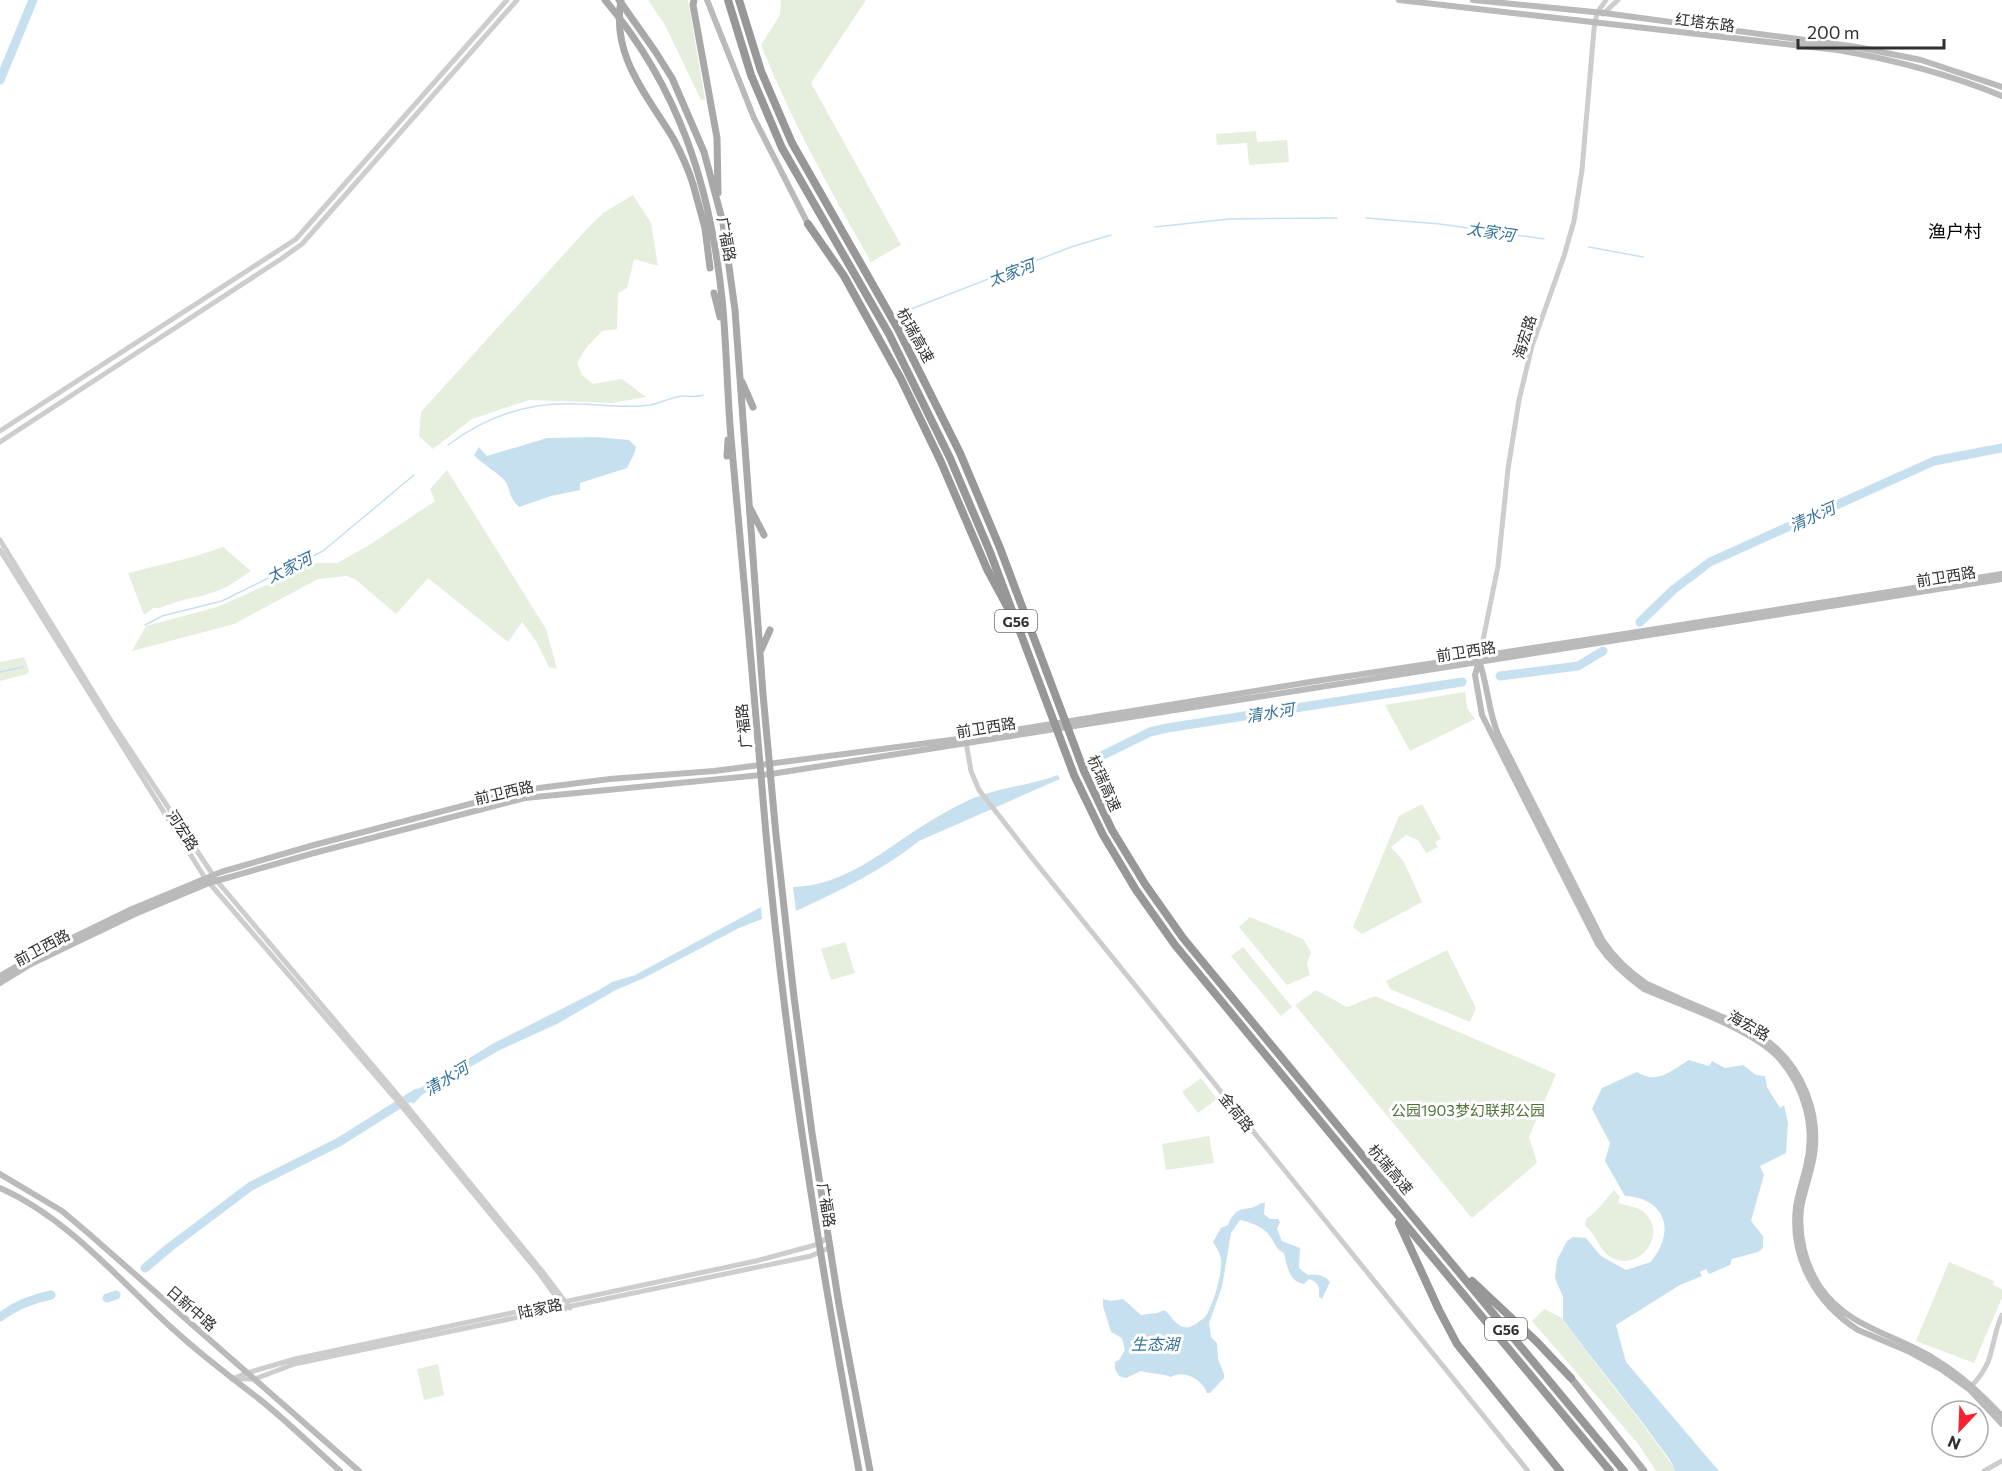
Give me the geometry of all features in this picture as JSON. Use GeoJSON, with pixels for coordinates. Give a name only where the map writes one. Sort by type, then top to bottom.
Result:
{"type":"FeatureCollection","features":[{"type":"Feature","properties":{"kind":"highway","name":"杭瑞高速"},"geometry":{"type":"LineString","coordinates":[[728,0],[747,63],[773,129],[795,173],[924,401],[975,513],[1080,789],[1103,835],[1132,884],[1190,965],[1610,1471]]}},
{"type":"Feature","properties":{"kind":"highway","name":"杭瑞高速"},"geometry":{"type":"LineString","coordinates":[[739,0],[759,65],[792,143],[898,329],[968,469],[1084,771],[1112,830],[1145,884],[1183,938],[1624,1471]]}},
{"type":"Feature","properties":{"kind":"highway"},"geometry":{"type":"LineString","coordinates":[[808,224],[839,269],[919,414],[984,563],[1019,630]]}},
{"type":"Feature","properties":{"kind":"highway"},"geometry":{"type":"LineString","coordinates":[[1379,1193],[1404,1232],[1438,1310],[1457,1344],[1560,1471]]}},
{"type":"Feature","properties":{"kind":"highway"},"geometry":{"type":"LineString","coordinates":[[1428,1234],[1457,1267],[1537,1342],[1570,1378]]}},
{"type":"Feature","properties":{"kind":"main road","name":"广福路"},"geometry":{"type":"LineString","coordinates":[[605,0],[629,31],[663,84],[694,156],[702,180],[711,226],[721,292],[729,416],[766,835],[784,997],[820,1248],[859,1471]]}},
{"type":"Feature","properties":{"kind":"main road","name":"广福路"},"geometry":{"type":"LineString","coordinates":[[620,0],[672,78],[696,133],[718,199],[728,256],[776,835],[794,997],[812,1133],[842,1323],[870,1471]]}},
{"type":"Feature","properties":{"kind":"main road"},"geometry":{"type":"LineString","coordinates":[[620,0],[620,29],[628,65],[644,96],[677,145],[693,184],[705,228],[710,268]]}},
{"type":"Feature","properties":{"kind":"main road"},"geometry":{"type":"LineString","coordinates":[[707,0],[764,141],[808,224]]}},
{"type":"Feature","properties":{"kind":"main road","name":"红塔东路"},"geometry":{"type":"LineString","coordinates":[[1399,0],[1839,50],[1919,67],[2002,96]]}},
{"type":"Feature","properties":{"kind":"main road","name":"红塔东路"},"geometry":{"type":"LineString","coordinates":[[1473,0],[1600,13],[1893,53],[1967,74],[2002,87]]}},
{"type":"Feature","properties":{"kind":"main road"},"geometry":{"type":"LineString","coordinates":[[693,2],[717,138],[718,199]]}},
{"type":"Feature","properties":{"kind":"main road"},"geometry":{"type":"LineString","coordinates":[[714,293],[724,327]]}},
{"type":"Feature","properties":{"kind":"main road"},"geometry":{"type":"LineString","coordinates":[[739,374],[753,407]]}},
{"type":"Feature","properties":{"kind":"main road"},"geometry":{"type":"LineString","coordinates":[[727,456],[729,416]]}},
{"type":"Feature","properties":{"kind":"main road"},"geometry":{"type":"LineString","coordinates":[[749,505],[764,535]]}},
{"type":"Feature","properties":{"kind":"main road","name":"前卫西路"},"geometry":{"type":"LineString","coordinates":[[215,878],[525,798],[771,774],[2002,574]]}},
{"type":"Feature","properties":{"kind":"main road","name":"前卫西路"},"geometry":{"type":"LineString","coordinates":[[0,976],[29,959],[132,909],[215,878],[314,845],[524,790],[610,779],[714,771],[966,738],[1310,682],[1479,659],[2002,579]]}},
{"type":"Feature","properties":{"kind":"main road"},"geometry":{"type":"LineString","coordinates":[[760,652],[770,630]]}},
{"type":"Feature","properties":{"kind":"main road","name":"海宏路"},"geometry":{"type":"LineString","coordinates":[[1479,659],[1492,719],[1498,735],[1613,956],[1634,976],[1647,984],[1759,1035],[1782,1053],[1804,1083],[1813,1114],[1815,1145],[1812,1167],[1802,1202],[1801,1226],[1806,1258],[1818,1285],[1833,1303],[1851,1318],[1932,1356],[1971,1387],[2002,1416]]}},
{"type":"Feature","properties":{"kind":"main road","name":"前卫西路"},"geometry":{"type":"LineString","coordinates":[[0,983],[32,964],[207,881]]}},
{"type":"Feature","properties":{"kind":"main road","name":"日新中路"},"geometry":{"type":"LineString","coordinates":[[0,1174],[62,1211],[359,1471]]}},
{"type":"Feature","properties":{"kind":"main road","name":"日新中路"},"geometry":{"type":"LineString","coordinates":[[0,1188],[55,1221],[72,1235],[174,1330],[340,1471]]}},
{"type":"Feature","properties":{"kind":"main road"},"geometry":{"type":"LineString","coordinates":[[1570,1378],[1644,1471]]}},
{"type":"Feature","properties":{"kind":"main road","name":"海宏路"},"geometry":{"type":"LineString","coordinates":[[1971,1387],[2002,1424]]}},
{"type":"Feature","properties":{"kind":"street"},"geometry":{"type":"LineString","coordinates":[[0,430],[296,239],[507,0]]}},
{"type":"Feature","properties":{"kind":"street"},"geometry":{"type":"LineString","coordinates":[[0,442],[302,244],[517,0]]}},
{"type":"Feature","properties":{"kind":"street"},"geometry":{"type":"LineString","coordinates":[[1600,13],[1606,0]]}},
{"type":"Feature","properties":{"kind":"street"},"geometry":{"type":"LineString","coordinates":[[1600,13],[1618,0]]}},
{"type":"Feature","properties":{"kind":"street","name":"海宏路"},"geometry":{"type":"LineString","coordinates":[[1479,659],[1498,566],[1508,469],[1519,400],[1532,346],[1574,221],[1582,170],[1596,21],[1600,13]]}},
{"type":"Feature","properties":{"kind":"street"},"geometry":{"type":"LineString","coordinates":[[495,14],[501,19]]}},
{"type":"Feature","properties":{"kind":"street"},"geometry":{"type":"LineString","coordinates":[[422,97],[428,102]]}},
{"type":"Feature","properties":{"kind":"street"},"geometry":{"type":"LineString","coordinates":[[175,319],[179,326]]}},
{"type":"Feature","properties":{"kind":"street","name":"河宏路"},"geometry":{"type":"LineString","coordinates":[[0,540],[111,722],[215,878],[396,1096]]}},
{"type":"Feature","properties":{"kind":"street","name":"河宏路"},"geometry":{"type":"LineString","coordinates":[[0,550],[207,881],[396,1096]]}},
{"type":"Feature","properties":{"kind":"street","name":"金荷路"},"geometry":{"type":"LineString","coordinates":[[966,742],[971,771],[979,790],[1039,868],[1528,1471]]}},
{"type":"Feature","properties":{"kind":"street"},"geometry":{"type":"LineString","coordinates":[[396,1096],[565,1305]]}},
{"type":"Feature","properties":{"kind":"street","name":"陆家路"},"geometry":{"type":"LineString","coordinates":[[820,1248],[830,1236]]}},
{"type":"Feature","properties":{"kind":"street","name":"陆家路"},"geometry":{"type":"LineString","coordinates":[[255,1379],[294,1364],[756,1261],[831,1247]]}},
{"type":"Feature","properties":{"kind":"street","name":"陆家路"},"geometry":{"type":"LineString","coordinates":[[232,1379],[247,1372],[295,1359],[565,1305]]}},
{"type":"Feature","properties":{"kind":"street"},"geometry":{"type":"LineString","coordinates":[[1971,1387],[1988,1363],[2002,1315]]}},
{"type":"Feature","properties":{"kind":"street"},"geometry":{"type":"LineString","coordinates":[[232,1379],[255,1379]]}},
{"type":"Feature","properties":{"kind":"street"},"geometry":{"type":"LineString","coordinates":[[1984,1471],[2002,1461]]}},
{"type":"Feature","properties":{"kind":"green space"},"geometry":{"type":"Polygon","coordinates":[[[648,0],[688,0],[705,99],[701,100],[665,25],[648,0]]]}},
{"type":"Feature","properties":{"kind":"green space"},"geometry":{"type":"Polygon","coordinates":[[[781,0],[866,0],[811,83],[901,245],[871,262],[799,129],[761,45],[780,15],[781,0]]]}},
{"type":"Feature","properties":{"kind":"green space"},"geometry":{"type":"Polygon","coordinates":[[[1256,131],[1257,142],[1287,140],[1289,162],[1249,165],[1247,143],[1217,145],[1216,134],[1256,131]]]}},
{"type":"Feature","properties":{"kind":"green space"},"geometry":{"type":"Polygon","coordinates":[[[633,195],[651,223],[658,266],[634,259],[627,288],[618,293],[617,329],[602,331],[586,348],[577,363],[582,375],[593,384],[622,379],[646,397],[612,403],[529,400],[472,419],[433,449],[419,436],[421,412],[586,230],[603,213],[633,195]]]}},
{"type":"Feature","properties":{"kind":"green space"},"geometry":{"type":"Polygon","coordinates":[[[447,470],[546,629],[557,669],[549,667],[536,641],[522,622],[508,642],[428,578],[396,614],[355,579],[347,576],[318,579],[234,624],[132,651],[146,626],[217,607],[316,563],[337,563],[368,546],[435,501],[430,489],[447,470]]]}},
{"type":"Feature","properties":{"kind":"green space"},"geometry":{"type":"Polygon","coordinates":[[[223,547],[251,571],[227,587],[206,595],[153,608],[144,615],[128,573],[223,547]]]}},
{"type":"Feature","properties":{"kind":"green space"},"geometry":{"type":"Polygon","coordinates":[[[24,657],[29,671],[27,674],[0,681],[0,662],[24,657]]]}},
{"type":"Feature","properties":{"kind":"green space"},"geometry":{"type":"Polygon","coordinates":[[[1465,692],[1467,708],[1475,719],[1410,751],[1385,705],[1465,692]]]}},
{"type":"Feature","properties":{"kind":"green space"},"geometry":{"type":"Polygon","coordinates":[[[1422,804],[1441,839],[1435,842],[1438,847],[1426,853],[1418,840],[1406,835],[1391,847],[1404,862],[1422,902],[1362,934],[1353,927],[1399,816],[1422,804]]]}},
{"type":"Feature","properties":{"kind":"green space"},"geometry":{"type":"Polygon","coordinates":[[[1250,917],[1303,939],[1311,952],[1307,963],[1310,975],[1287,985],[1239,927],[1250,917]]]}},
{"type":"Feature","properties":{"kind":"green space"},"geometry":{"type":"Polygon","coordinates":[[[845,942],[855,973],[831,980],[821,949],[845,942]]]}},
{"type":"Feature","properties":{"kind":"green space"},"geometry":{"type":"Polygon","coordinates":[[[1243,947],[1292,1007],[1281,1016],[1231,956],[1243,947]]]}},
{"type":"Feature","properties":{"kind":"green space"},"geometry":{"type":"Polygon","coordinates":[[[1447,950],[1476,1008],[1470,1022],[1390,989],[1386,981],[1447,950]]]}},
{"type":"Feature","properties":{"kind":"green space","name":"公园1903梦幻联邦公园"},"geometry":{"type":"Polygon","coordinates":[[[1316,990],[1347,1007],[1375,996],[1556,1074],[1529,1137],[1537,1163],[1472,1218],[1295,1005],[1316,990]]]}},
{"type":"Feature","properties":{"kind":"green space"},"geometry":{"type":"Polygon","coordinates":[[[1201,1078],[1217,1099],[1198,1113],[1182,1092],[1201,1078]]]}},
{"type":"Feature","properties":{"kind":"green space"},"geometry":{"type":"Polygon","coordinates":[[[1209,1136],[1214,1163],[1166,1170],[1162,1144],[1209,1136]]]}},
{"type":"Feature","properties":{"kind":"green space"},"geometry":{"type":"Polygon","coordinates":[[[1614,1190],[1620,1197],[1618,1203],[1641,1210],[1651,1221],[1652,1239],[1648,1248],[1633,1260],[1623,1261],[1612,1258],[1585,1226],[1586,1219],[1614,1190]]]}},
{"type":"Feature","properties":{"kind":"green space"},"geometry":{"type":"Polygon","coordinates":[[[1949,1262],[1994,1281],[1993,1285],[2002,1289],[2002,1298],[1974,1363],[1916,1341],[1949,1262]]]}},
{"type":"Feature","properties":{"kind":"green space"},"geometry":{"type":"Polygon","coordinates":[[[1544,1309],[1562,1318],[1634,1412],[1675,1471],[1656,1471],[1639,1445],[1532,1321],[1544,1309]]]}},
{"type":"Feature","properties":{"kind":"green space"},"geometry":{"type":"Polygon","coordinates":[[[438,1364],[444,1395],[424,1400],[417,1369],[438,1364]]]}},
{"type":"Feature","properties":{"kind":"water"},"geometry":{"type":"Polygon","coordinates":[[[596,437],[629,440],[636,447],[627,468],[580,483],[580,490],[551,496],[519,507],[505,481],[474,455],[479,447],[487,456],[547,438],[596,437]]]}},
{"type":"Feature","properties":{"kind":"water"},"geometry":{"type":"Polygon","coordinates":[[[1058,775],[1060,779],[919,841],[875,871],[796,911],[793,887],[809,886],[839,877],[967,801],[1058,775]]]}},
{"type":"Feature","properties":{"kind":"water"},"geometry":{"type":"Polygon","coordinates":[[[761,907],[762,919],[739,928],[644,978],[616,990],[557,1024],[500,1050],[423,1094],[413,1104],[405,1095],[494,1043],[612,982],[635,975],[761,907]]]}},
{"type":"Feature","properties":{"kind":"water"},"geometry":{"type":"Polygon","coordinates":[[[1689,1060],[1709,1066],[1712,1061],[1725,1068],[1743,1065],[1756,1075],[1765,1076],[1767,1087],[1780,1108],[1784,1105],[1788,1123],[1786,1153],[1760,1166],[1764,1175],[1751,1221],[1763,1236],[1763,1248],[1758,1252],[1732,1259],[1730,1265],[1709,1274],[1706,1269],[1700,1272],[1702,1276],[1680,1285],[1616,1325],[1626,1362],[1719,1471],[1675,1471],[1668,1456],[1563,1319],[1563,1297],[1555,1278],[1557,1260],[1567,1241],[1573,1237],[1586,1238],[1601,1256],[1626,1270],[1651,1262],[1658,1252],[1664,1235],[1662,1217],[1652,1204],[1635,1197],[1625,1196],[1605,1161],[1610,1143],[1592,1109],[1602,1088],[1637,1072],[1644,1076],[1658,1077],[1689,1060]]]}},
{"type":"Feature","properties":{"kind":"water","name":"生态湖"},"geometry":{"type":"Polygon","coordinates":[[[1265,1203],[1264,1214],[1280,1222],[1277,1229],[1282,1241],[1300,1248],[1299,1268],[1308,1275],[1320,1276],[1330,1282],[1322,1299],[1319,1297],[1319,1288],[1315,1282],[1309,1279],[1304,1284],[1299,1283],[1292,1277],[1284,1253],[1266,1231],[1240,1220],[1231,1233],[1222,1287],[1209,1323],[1211,1337],[1217,1343],[1218,1359],[1224,1378],[1210,1393],[1207,1393],[1201,1383],[1187,1375],[1171,1377],[1141,1371],[1126,1378],[1119,1376],[1115,1369],[1115,1362],[1125,1350],[1122,1338],[1111,1332],[1103,1299],[1111,1301],[1123,1299],[1141,1315],[1164,1310],[1175,1322],[1190,1327],[1205,1317],[1214,1297],[1219,1280],[1221,1259],[1213,1242],[1221,1228],[1228,1225],[1239,1210],[1265,1203]]]}},
{"type":"Feature","properties":{"kind":"waterway"},"geometry":{"type":"LineString","coordinates":[[0,80],[33,0]]}},
{"type":"Feature","properties":{"kind":"waterway","name":"太家河"},"geometry":{"type":"LineString","coordinates":[[1155,227],[1229,219],[1337,218]]}},
{"type":"Feature","properties":{"kind":"waterway","name":"太家河"},"geometry":{"type":"LineString","coordinates":[[1366,218],[1440,224],[1544,239]]}},
{"type":"Feature","properties":{"kind":"waterway","name":"太家河"},"geometry":{"type":"LineString","coordinates":[[911,309],[1071,247],[1111,235]]}},
{"type":"Feature","properties":{"kind":"waterway","name":"太家河"},"geometry":{"type":"LineString","coordinates":[[1589,247],[1643,257]]}},
{"type":"Feature","properties":{"kind":"waterway","name":"太家河"},"geometry":{"type":"LineString","coordinates":[[448,445],[477,426],[525,408],[559,404],[641,406],[681,396],[703,395]]}},
{"type":"Feature","properties":{"kind":"waterway","name":"清水河"},"geometry":{"type":"LineString","coordinates":[[1640,622],[1673,590],[1710,562],[1934,461],[2002,448]]}},
{"type":"Feature","properties":{"kind":"waterway","name":"太家河"},"geometry":{"type":"LineString","coordinates":[[145,625],[162,616],[222,601],[323,551],[414,475]]}},
{"type":"Feature","properties":{"kind":"waterway","name":"清水河"},"geometry":{"type":"LineString","coordinates":[[1500,676],[1578,666],[1603,651]]}},
{"type":"Feature","properties":{"kind":"waterway","name":"太家河"},"geometry":{"type":"LineString","coordinates":[[0,672],[23,667]]}},
{"type":"Feature","properties":{"kind":"waterway","name":"清水河"},"geometry":{"type":"LineString","coordinates":[[1085,764],[1150,732],[1167,728],[1462,682]]}},
{"type":"Feature","properties":{"kind":"waterway","name":"清水河"},"geometry":{"type":"LineString","coordinates":[[145,1268],[251,1186],[339,1142],[417,1093]]}},
{"type":"Feature","properties":{"kind":"waterway","name":"清水河"},"geometry":{"type":"LineString","coordinates":[[0,1317],[24,1303],[51,1295]]}},
{"type":"Feature","properties":{"kind":"waterway","name":"清水河"},"geometry":{"type":"LineString","coordinates":[[107,1298],[116,1295]]}},
{"type":"Feature","properties":{"kind":"district","name":"渔户村"},"geometry":{"type":"Point","coordinates":[1955,231]}}]}
